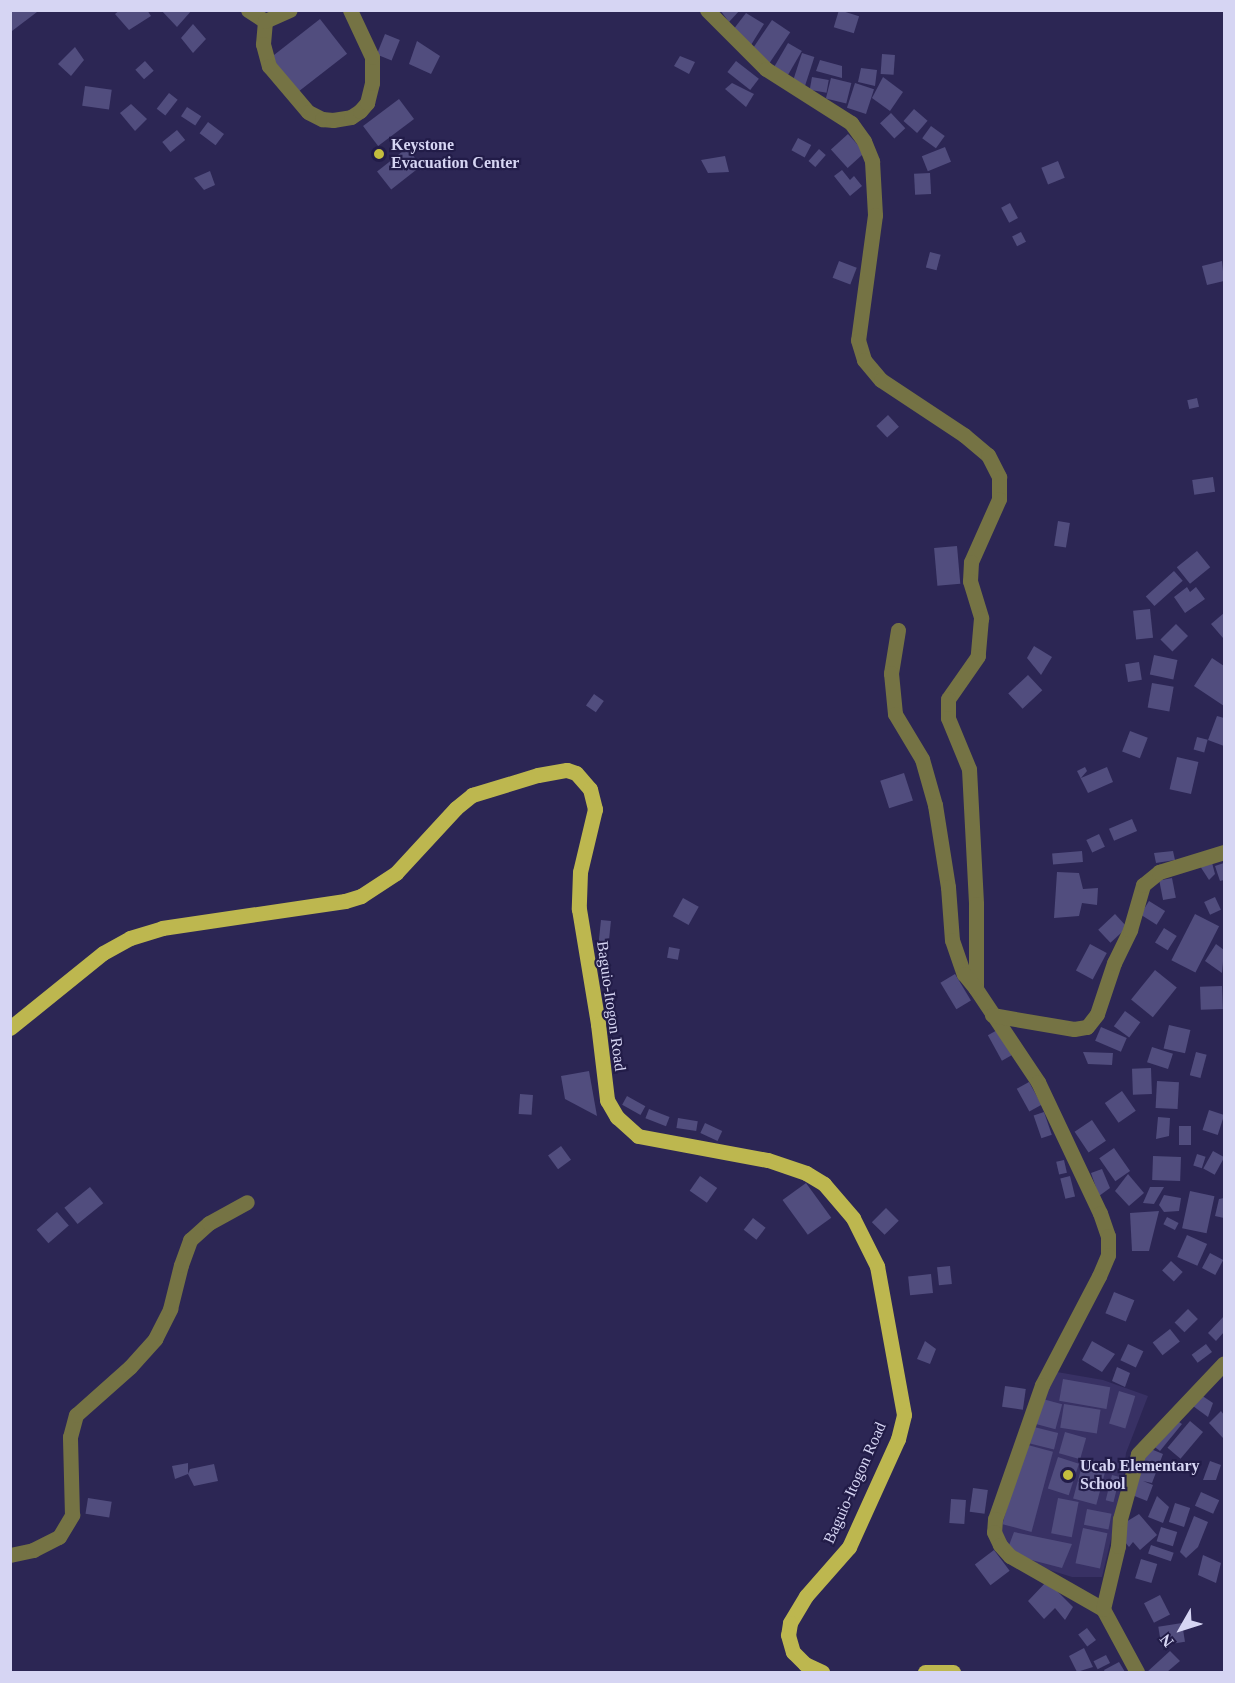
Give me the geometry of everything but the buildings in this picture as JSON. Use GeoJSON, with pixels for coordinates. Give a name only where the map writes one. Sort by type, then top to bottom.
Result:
{"type":"FeatureCollection","features":[{"type":"Feature","properties":{"kind":"main road","name":"Baguio-Itogon Road"},"geometry":{"type":"LineString","coordinates":[[10,1028],[104,953],[130,938],[162,928],[345,901],[361,896],[396,873],[472,795],[538,775],[567,770],[576,773],[590,789],[595,809],[580,872],[579,909],[598,1024],[601,1067],[607,1100],[617,1117],[638,1136],[768,1160],[806,1173],[824,1184],[853,1218],[877,1266],[904,1415],[898,1439],[849,1546],[806,1596],[790,1623],[788,1635],[793,1653],[805,1664],[822,1672]]}},
{"type":"Feature","properties":{"kind":"main road"},"geometry":{"type":"LineString","coordinates":[[925,1672],[953,1672]]}},
{"type":"Feature","properties":{"kind":"street"},"geometry":{"type":"LineString","coordinates":[[249,10],[265,21]]}},
{"type":"Feature","properties":{"kind":"street"},"geometry":{"type":"LineString","coordinates":[[265,21],[290,10]]}},
{"type":"Feature","properties":{"kind":"street"},"geometry":{"type":"LineString","coordinates":[[265,21],[263,44],[269,66],[308,112],[321,119],[333,120],[351,117],[360,111],[367,103],[372,83],[372,57],[350,10]]}},
{"type":"Feature","properties":{"kind":"street"},"geometry":{"type":"LineString","coordinates":[[706,10],[766,69],[851,123],[864,141],[872,161],[875,214],[858,340],[864,360],[881,380],[964,435],[988,455],[999,477],[999,499],[971,562],[970,581],[981,618],[978,656],[948,699],[948,718],[969,769],[976,904],[976,989]]}},
{"type":"Feature","properties":{"kind":"street"},"geometry":{"type":"LineString","coordinates":[[898,630],[891,673],[895,714],[922,759],[935,805],[948,887],[952,940],[964,974],[1038,1082],[1100,1213],[1108,1236],[1108,1255],[1099,1276],[1042,1385],[993,1532],[1000,1545],[1010,1556],[1103,1608],[1137,1672]]}},
{"type":"Feature","properties":{"kind":"street"},"geometry":{"type":"LineString","coordinates":[[992,1015],[1074,1029],[1087,1027],[1098,1014],[1114,963],[1132,924],[1143,885],[1159,872],[1224,852]]}},
{"type":"Feature","properties":{"kind":"street"},"geometry":{"type":"LineString","coordinates":[[10,1555],[33,1550],[59,1537],[72,1515],[70,1437],[76,1415],[129,1367],[155,1339],[170,1309],[190,1240],[209,1223],[248,1202]]}},
{"type":"Feature","properties":{"kind":"street"},"geometry":{"type":"LineString","coordinates":[[1103,1608],[1118,1546],[1120,1519],[1138,1454],[1224,1363]]}},
{"type":"Feature","properties":{"kind":"shaded area","name":"Ucab Elementary School"},"geometry":{"type":"Polygon","coordinates":[[[1057,1372],[1103,1380],[1148,1396],[1126,1453],[1121,1497],[1102,1577],[1072,1577],[1024,1562],[1007,1548],[998,1522],[1028,1426],[1057,1372]]]}},
{"type":"Feature","properties":{"kind":"place","name":"Keystone Evacuation Center"},"geometry":{"type":"Point","coordinates":[379,154]}},
{"type":"Feature","properties":{"kind":"place","name":"Ucab Elementary School"},"geometry":{"type":"Point","coordinates":[1068,1475]}}]}
